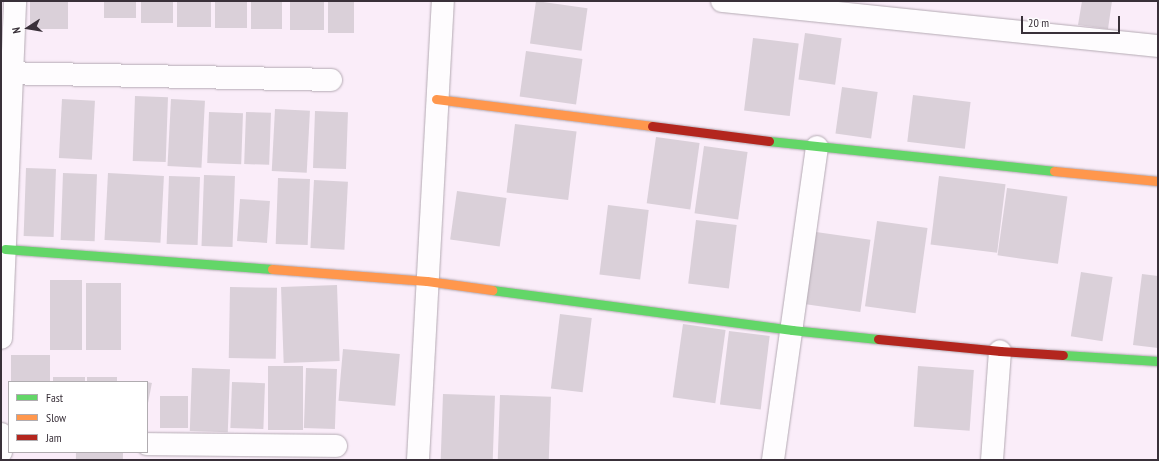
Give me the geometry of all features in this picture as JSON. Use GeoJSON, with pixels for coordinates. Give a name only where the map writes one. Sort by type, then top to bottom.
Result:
{"type":"FeatureCollection","features":[{"type":"Feature","properties":{"kind":"street"},"geometry":{"type":"LineString","coordinates":[[1,338],[5,250],[7,73],[15,1]]}},
{"type":"Feature","properties":{"kind":"street"},"geometry":{"type":"LineString","coordinates":[[418,460],[436,99],[443,1]]}},
{"type":"Feature","properties":{"kind":"street"},"geometry":{"type":"LineString","coordinates":[[722,1],[1158,46]]}},
{"type":"Feature","properties":{"kind":"street"},"geometry":{"type":"LineString","coordinates":[[7,73],[331,80]]}},
{"type":"Feature","properties":{"kind":"street"},"geometry":{"type":"LineString","coordinates":[[436,99],[817,147],[1158,181]]}},
{"type":"Feature","properties":{"kind":"street"},"geometry":{"type":"LineString","coordinates":[[773,460],[817,147]]}},
{"type":"Feature","properties":{"kind":"street"},"geometry":{"type":"LineString","coordinates":[[5,250],[427,281],[792,330],[1000,351],[1158,360]]}},
{"type":"Feature","properties":{"kind":"street"},"geometry":{"type":"LineString","coordinates":[[992,460],[1000,351]]}},
{"type":"Feature","properties":{"kind":"street"},"geometry":{"type":"LineString","coordinates":[[1,434],[1,452]]}},
{"type":"Feature","properties":{"kind":"street"},"geometry":{"type":"LineString","coordinates":[[148,444],[336,446]]}},
{"type":"Feature","properties":{"kind":"building"},"geometry":{"type":"Polygon","coordinates":[[[30,1],[68,1],[68,29],[30,29],[30,1]]]}},
{"type":"Feature","properties":{"kind":"building"},"geometry":{"type":"Polygon","coordinates":[[[104,1],[136,1],[136,18],[104,18],[104,1]]]}},
{"type":"Feature","properties":{"kind":"building"},"geometry":{"type":"Polygon","coordinates":[[[141,1],[173,1],[173,23],[141,23],[141,1]]]}},
{"type":"Feature","properties":{"kind":"building"},"geometry":{"type":"Polygon","coordinates":[[[177,1],[211,1],[211,27],[177,27],[177,1]]]}},
{"type":"Feature","properties":{"kind":"building"},"geometry":{"type":"Polygon","coordinates":[[[215,1],[247,1],[247,28],[215,28],[215,1]]]}},
{"type":"Feature","properties":{"kind":"building"},"geometry":{"type":"Polygon","coordinates":[[[251,1],[282,1],[282,29],[251,29],[251,1]]]}},
{"type":"Feature","properties":{"kind":"building"},"geometry":{"type":"Polygon","coordinates":[[[290,1],[324,1],[324,30],[290,30],[290,1]]]}},
{"type":"Feature","properties":{"kind":"building"},"geometry":{"type":"Polygon","coordinates":[[[328,1],[354,1],[354,33],[328,33],[328,1]]]}},
{"type":"Feature","properties":{"kind":"building"},"geometry":{"type":"Polygon","coordinates":[[[536,1],[587,8],[582,51],[530,44],[536,1]]]}},
{"type":"Feature","properties":{"kind":"building"},"geometry":{"type":"Polygon","coordinates":[[[1082,1],[1112,1],[1108,29],[1078,25],[1082,1]]]}},
{"type":"Feature","properties":{"kind":"building"},"geometry":{"type":"Polygon","coordinates":[[[805,33],[842,38],[835,85],[798,80],[805,33]]]}},
{"type":"Feature","properties":{"kind":"building"},"geometry":{"type":"Polygon","coordinates":[[[753,38],[799,44],[790,116],[744,110],[753,38]]]}},
{"type":"Feature","properties":{"kind":"building"},"geometry":{"type":"Polygon","coordinates":[[[526,51],[582,59],[576,104],[520,97],[526,51]]]}},
{"type":"Feature","properties":{"kind":"building"},"geometry":{"type":"Polygon","coordinates":[[[842,87],[878,92],[871,139],[835,134],[842,87]]]}},
{"type":"Feature","properties":{"kind":"building"},"geometry":{"type":"Polygon","coordinates":[[[913,95],[971,102],[965,149],[907,142],[913,95]]]}},
{"type":"Feature","properties":{"kind":"building"},"geometry":{"type":"Polygon","coordinates":[[[135,96],[168,97],[166,162],[133,161],[135,96]]]}},
{"type":"Feature","properties":{"kind":"building"},"geometry":{"type":"Polygon","coordinates":[[[62,99],[95,101],[92,160],[59,158],[62,99]]]}},
{"type":"Feature","properties":{"kind":"building"},"geometry":{"type":"Polygon","coordinates":[[[171,99],[205,101],[201,168],[167,166],[171,99]]]}},
{"type":"Feature","properties":{"kind":"building"},"geometry":{"type":"Polygon","coordinates":[[[275,109],[310,111],[307,173],[272,171],[275,109]]]}},
{"type":"Feature","properties":{"kind":"building"},"geometry":{"type":"Polygon","coordinates":[[[315,111],[348,112],[346,169],[313,168],[315,111]]]}},
{"type":"Feature","properties":{"kind":"building"},"geometry":{"type":"Polygon","coordinates":[[[209,112],[243,113],[241,164],[207,163],[209,112]]]}},
{"type":"Feature","properties":{"kind":"building"},"geometry":{"type":"Polygon","coordinates":[[[246,112],[271,113],[269,165],[244,164],[246,112]]]}},
{"type":"Feature","properties":{"kind":"building"},"geometry":{"type":"Polygon","coordinates":[[[515,124],[577,132],[568,200],[507,192],[515,124]]]}},
{"type":"Feature","properties":{"kind":"building"},"geometry":{"type":"Polygon","coordinates":[[[656,137],[700,143],[690,209],[647,203],[656,137]]]}},
{"type":"Feature","properties":{"kind":"building"},"geometry":{"type":"Polygon","coordinates":[[[704,146],[748,152],[738,219],[695,213],[704,146]]]}},
{"type":"Feature","properties":{"kind":"building"},"geometry":{"type":"Polygon","coordinates":[[[26,168],[56,169],[54,237],[24,236],[26,168]]]}},
{"type":"Feature","properties":{"kind":"building"},"geometry":{"type":"Polygon","coordinates":[[[63,173],[97,174],[95,241],[61,240],[63,173]]]}},
{"type":"Feature","properties":{"kind":"building"},"geometry":{"type":"Polygon","coordinates":[[[108,173],[164,176],[160,243],[104,240],[108,173]]]}},
{"type":"Feature","properties":{"kind":"building"},"geometry":{"type":"Polygon","coordinates":[[[204,175],[235,176],[233,247],[202,246],[204,175]]]}},
{"type":"Feature","properties":{"kind":"building"},"geometry":{"type":"Polygon","coordinates":[[[169,176],[200,177],[198,245],[167,244],[169,176]]]}},
{"type":"Feature","properties":{"kind":"building"},"geometry":{"type":"Polygon","coordinates":[[[939,176],[1006,184],[997,253],[931,244],[939,176]]]}},
{"type":"Feature","properties":{"kind":"building"},"geometry":{"type":"Polygon","coordinates":[[[278,178],[310,179],[308,245],[276,244],[278,178]]]}},
{"type":"Feature","properties":{"kind":"building"},"geometry":{"type":"Polygon","coordinates":[[[314,180],[348,182],[344,250],[310,248],[314,180]]]}},
{"type":"Feature","properties":{"kind":"building"},"geometry":{"type":"Polygon","coordinates":[[[1007,188],[1067,196],[1058,264],[998,255],[1007,188]]]}},
{"type":"Feature","properties":{"kind":"building"},"geometry":{"type":"Polygon","coordinates":[[[457,191],[507,198],[500,246],[450,240],[457,191]]]}},
{"type":"Feature","properties":{"kind":"building"},"geometry":{"type":"Polygon","coordinates":[[[240,199],[270,201],[267,243],[237,241],[240,199]]]}},
{"type":"Feature","properties":{"kind":"building"},"geometry":{"type":"Polygon","coordinates":[[[608,205],[649,210],[640,279],[599,274],[608,205]]]}},
{"type":"Feature","properties":{"kind":"building"},"geometry":{"type":"Polygon","coordinates":[[[696,220],[737,225],[729,289],[688,284],[696,220]]]}},
{"type":"Feature","properties":{"kind":"building"},"geometry":{"type":"Polygon","coordinates":[[[877,221],[928,228],[916,313],[865,306],[877,221]]]}},
{"type":"Feature","properties":{"kind":"building"},"geometry":{"type":"Polygon","coordinates":[[[816,232],[870,240],[860,312],[806,304],[816,232]]]}},
{"type":"Feature","properties":{"kind":"building"},"geometry":{"type":"Polygon","coordinates":[[[1081,272],[1113,277],[1102,341],[1071,336],[1081,272]]]}},
{"type":"Feature","properties":{"kind":"building"},"geometry":{"type":"Polygon","coordinates":[[[1142,274],[1158,276],[1158,348],[1133,345],[1142,274]]]}},
{"type":"Feature","properties":{"kind":"building"},"geometry":{"type":"Polygon","coordinates":[[[50,280],[82,280],[82,350],[50,350],[50,280]]]}},
{"type":"Feature","properties":{"kind":"building"},"geometry":{"type":"Polygon","coordinates":[[[86,283],[121,283],[121,350],[86,350],[86,283]]]}},
{"type":"Feature","properties":{"kind":"building"},"geometry":{"type":"Polygon","coordinates":[[[337,285],[340,361],[284,363],[281,287],[337,285]]]}},
{"type":"Feature","properties":{"kind":"building"},"geometry":{"type":"Polygon","coordinates":[[[230,287],[277,288],[276,359],[229,358],[230,287]]]}},
{"type":"Feature","properties":{"kind":"building"},"geometry":{"type":"Polygon","coordinates":[[[560,314],[592,318],[583,392],[551,388],[560,314]]]}},
{"type":"Feature","properties":{"kind":"building"},"geometry":{"type":"Polygon","coordinates":[[[683,324],[726,330],[715,403],[673,397],[683,324]]]}},
{"type":"Feature","properties":{"kind":"building"},"geometry":{"type":"Polygon","coordinates":[[[729,331],[770,336],[761,409],[720,404],[729,331]]]}},
{"type":"Feature","properties":{"kind":"building"},"geometry":{"type":"Polygon","coordinates":[[[343,349],[400,354],[395,406],[338,401],[343,349]]]}},
{"type":"Feature","properties":{"kind":"building"},"geometry":{"type":"Polygon","coordinates":[[[11,355],[50,355],[50,381],[11,381],[11,355]]]}},
{"type":"Feature","properties":{"kind":"building"},"geometry":{"type":"Polygon","coordinates":[[[268,366],[303,366],[303,430],[268,430],[268,366]]]}},
{"type":"Feature","properties":{"kind":"building"},"geometry":{"type":"Polygon","coordinates":[[[918,366],[974,370],[970,431],[914,427],[918,366]]]}},
{"type":"Feature","properties":{"kind":"building"},"geometry":{"type":"Polygon","coordinates":[[[192,368],[230,369],[228,432],[190,431],[192,368]]]}},
{"type":"Feature","properties":{"kind":"building"},"geometry":{"type":"Polygon","coordinates":[[[306,368],[337,369],[335,429],[304,428],[306,368]]]}},
{"type":"Feature","properties":{"kind":"building"},"geometry":{"type":"Polygon","coordinates":[[[53,377],[85,377],[85,381],[53,381],[53,377]]]}},
{"type":"Feature","properties":{"kind":"building"},"geometry":{"type":"Polygon","coordinates":[[[87,377],[117,377],[117,381],[87,381],[87,377]]]}},
{"type":"Feature","properties":{"kind":"building"},"geometry":{"type":"Polygon","coordinates":[[[148,382],[152,383],[148,403],[148,382]]]}},
{"type":"Feature","properties":{"kind":"building"},"geometry":{"type":"Polygon","coordinates":[[[232,382],[265,383],[263,429],[230,428],[232,382]]]}},
{"type":"Feature","properties":{"kind":"building"},"geometry":{"type":"Polygon","coordinates":[[[443,394],[495,396],[493,460],[441,460],[443,394]]]}},
{"type":"Feature","properties":{"kind":"building"},"geometry":{"type":"Polygon","coordinates":[[[500,395],[551,397],[549,460],[498,460],[500,395]]]}},
{"type":"Feature","properties":{"kind":"building"},"geometry":{"type":"Polygon","coordinates":[[[160,396],[188,396],[188,428],[160,428],[160,396]]]}},
{"type":"Feature","properties":{"kind":"building"},"geometry":{"type":"Polygon","coordinates":[[[76,453],[123,453],[123,460],[76,460],[76,453]]]}},
{"type":"Feature","properties":{"kind":"traffic: fast"},"geometry":{"type":"LineString","coordinates":[[769,141],[1054,171]]}},
{"type":"Feature","properties":{"kind":"traffic: fast"},"geometry":{"type":"LineString","coordinates":[[5,249],[272,269]]}},
{"type":"Feature","properties":{"kind":"traffic: fast"},"geometry":{"type":"LineString","coordinates":[[492,290],[792,330],[878,339]]}},
{"type":"Feature","properties":{"kind":"traffic: fast"},"geometry":{"type":"LineString","coordinates":[[1063,355],[1158,361]]}},
{"type":"Feature","properties":{"kind":"traffic: slow"},"geometry":{"type":"LineString","coordinates":[[436,99],[652,126]]}},
{"type":"Feature","properties":{"kind":"traffic: slow"},"geometry":{"type":"LineString","coordinates":[[1054,171],[1158,181]]}},
{"type":"Feature","properties":{"kind":"traffic: slow"},"geometry":{"type":"LineString","coordinates":[[272,269],[427,281],[492,290]]}},
{"type":"Feature","properties":{"kind":"traffic: jam"},"geometry":{"type":"LineString","coordinates":[[652,126],[769,141]]}},
{"type":"Feature","properties":{"kind":"traffic: jam"},"geometry":{"type":"LineString","coordinates":[[878,339],[1000,351],[1063,355]]}}]}
